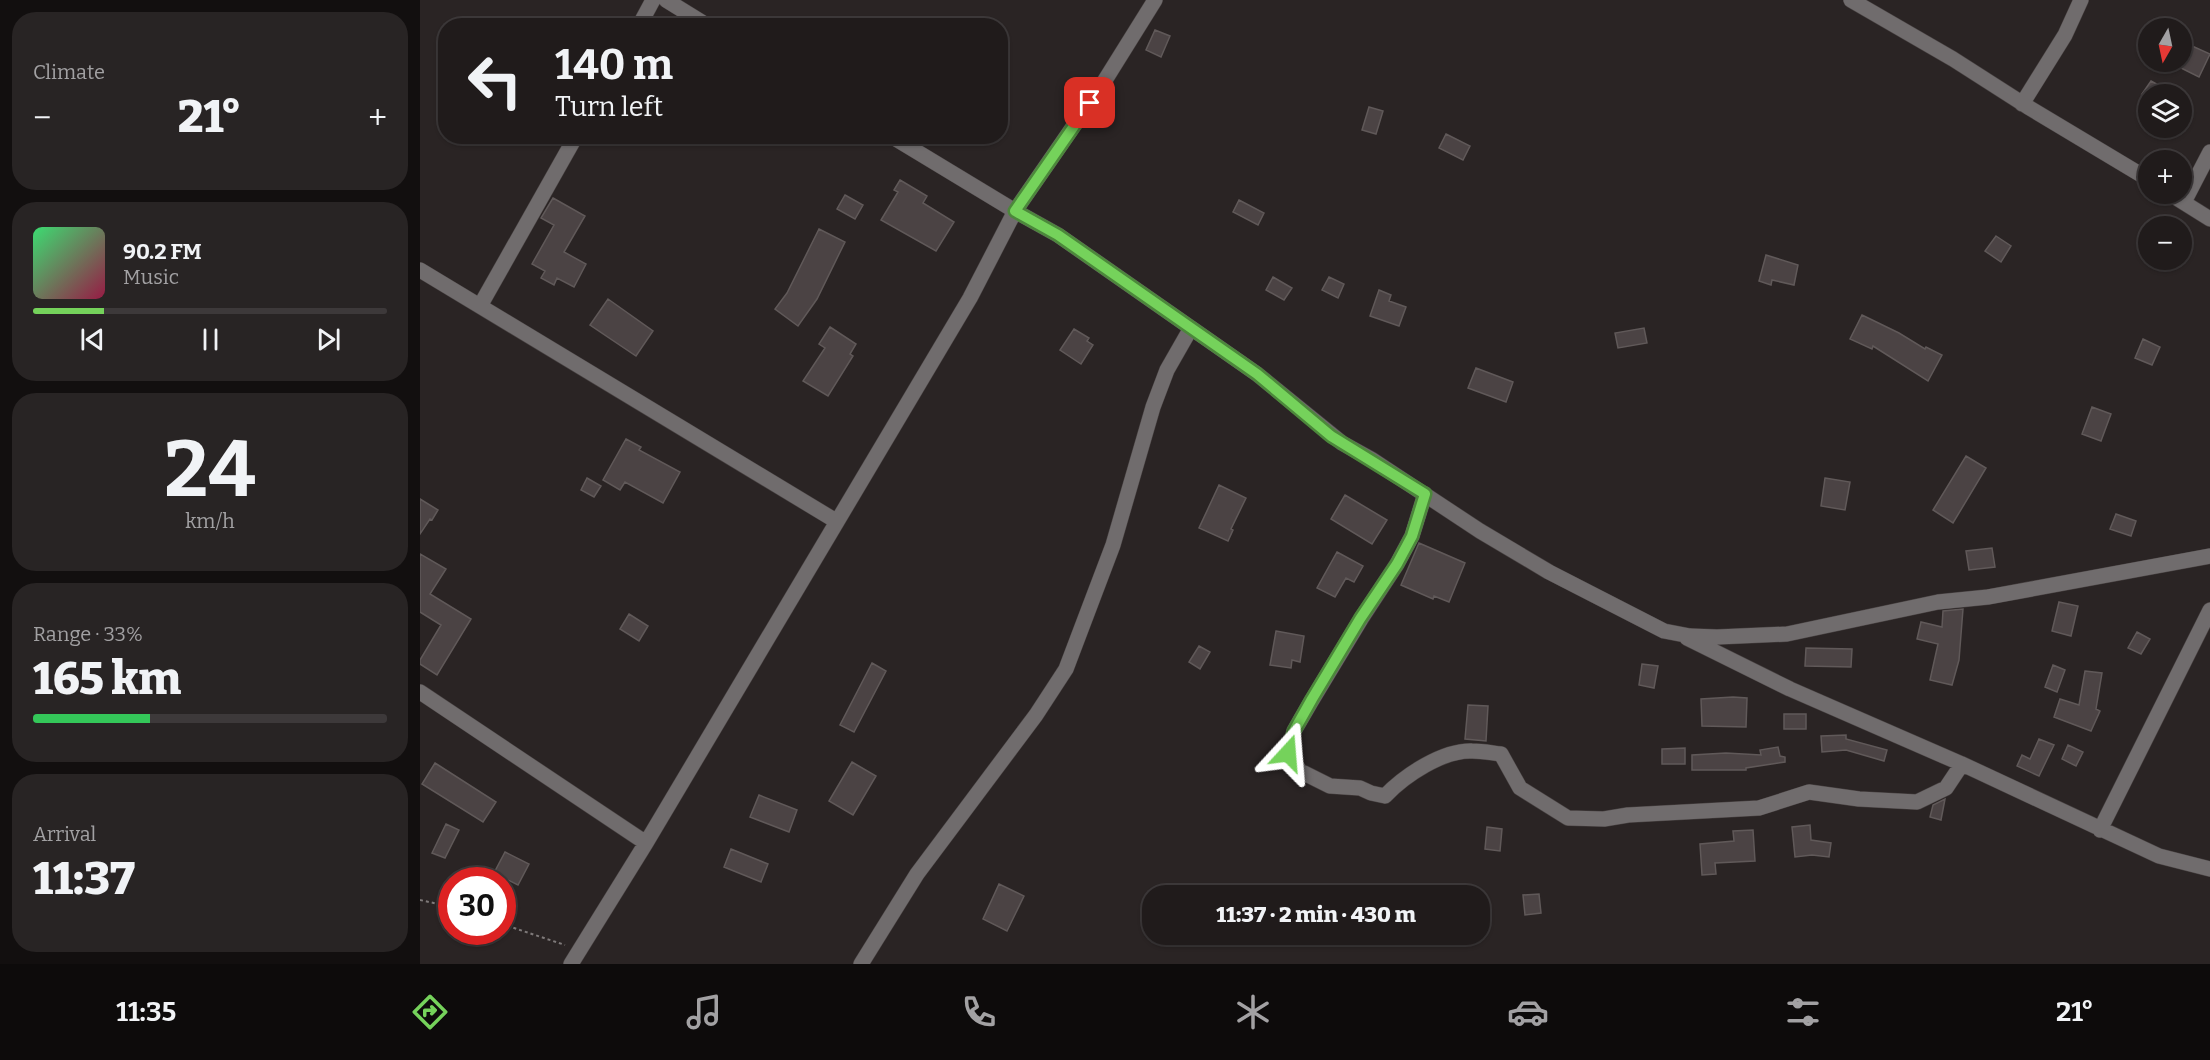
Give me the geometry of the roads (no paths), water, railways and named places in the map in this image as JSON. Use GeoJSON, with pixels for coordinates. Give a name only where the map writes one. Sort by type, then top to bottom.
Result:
{"type":"FeatureCollection","features":[{"type":"Feature","properties":{"kind":"street"},"geometry":{"type":"LineString","coordinates":[[643,18],[653,0]]}},
{"type":"Feature","properties":{"kind":"street"},"geometry":{"type":"LineString","coordinates":[[666,0],[695,18]]}},
{"type":"Feature","properties":{"kind":"street"},"geometry":{"type":"LineString","coordinates":[[571,964],[646,843],[969,298],[1015,211],[1102,85],[1155,0]]}},
{"type":"Feature","properties":{"kind":"street"},"geometry":{"type":"LineString","coordinates":[[1851,0],[1953,59],[2022,104],[2138,173]]}},
{"type":"Feature","properties":{"kind":"street"},"geometry":{"type":"LineString","coordinates":[[2022,104],[2065,35],[2082,0]]}},
{"type":"Feature","properties":{"kind":"street"},"geometry":{"type":"LineString","coordinates":[[480,306],[571,144]]}},
{"type":"Feature","properties":{"kind":"street"},"geometry":{"type":"LineString","coordinates":[[904,144],[1058,235],[1257,374],[1331,436],[1549,572],[1648,624],[1678,634],[1790,689],[1962,765],[2100,830],[2159,856],[2210,869]]}},
{"type":"Feature","properties":{"kind":"street"},"geometry":{"type":"LineString","coordinates":[[2192,187],[2210,152]]}},
{"type":"Feature","properties":{"kind":"street"},"geometry":{"type":"LineString","coordinates":[[2187,204],[2210,219]]}},
{"type":"Feature","properties":{"kind":"street"},"geometry":{"type":"LineString","coordinates":[[420,270],[836,521]]}},
{"type":"Feature","properties":{"kind":"street"},"geometry":{"type":"LineString","coordinates":[[861,964],[917,874],[1036,715],[1066,669],[1113,545],[1153,407],[1167,370],[1191,328]]}},
{"type":"Feature","properties":{"kind":"street"},"geometry":{"type":"LineString","coordinates":[[1425,494],[1412,536],[1397,564],[1360,619],[1294,731],[1288,753],[1300,771],[1330,786],[1360,788],[1385,796],[1400,780],[1446,756],[1471,751],[1501,754],[1520,788],[1568,818],[1604,819],[1628,815],[1759,808],[1809,792],[1859,799],[1917,802],[1946,788],[1962,765]]}},
{"type":"Feature","properties":{"kind":"street"},"geometry":{"type":"LineString","coordinates":[[1678,634],[1717,637],[1787,634],[1938,602],[1988,597],[2210,556]]}},
{"type":"Feature","properties":{"kind":"street"},"geometry":{"type":"LineString","coordinates":[[2100,830],[2210,610]]}},
{"type":"Feature","properties":{"kind":"street"},"geometry":{"type":"LineString","coordinates":[[420,692],[646,843]]}}]}
